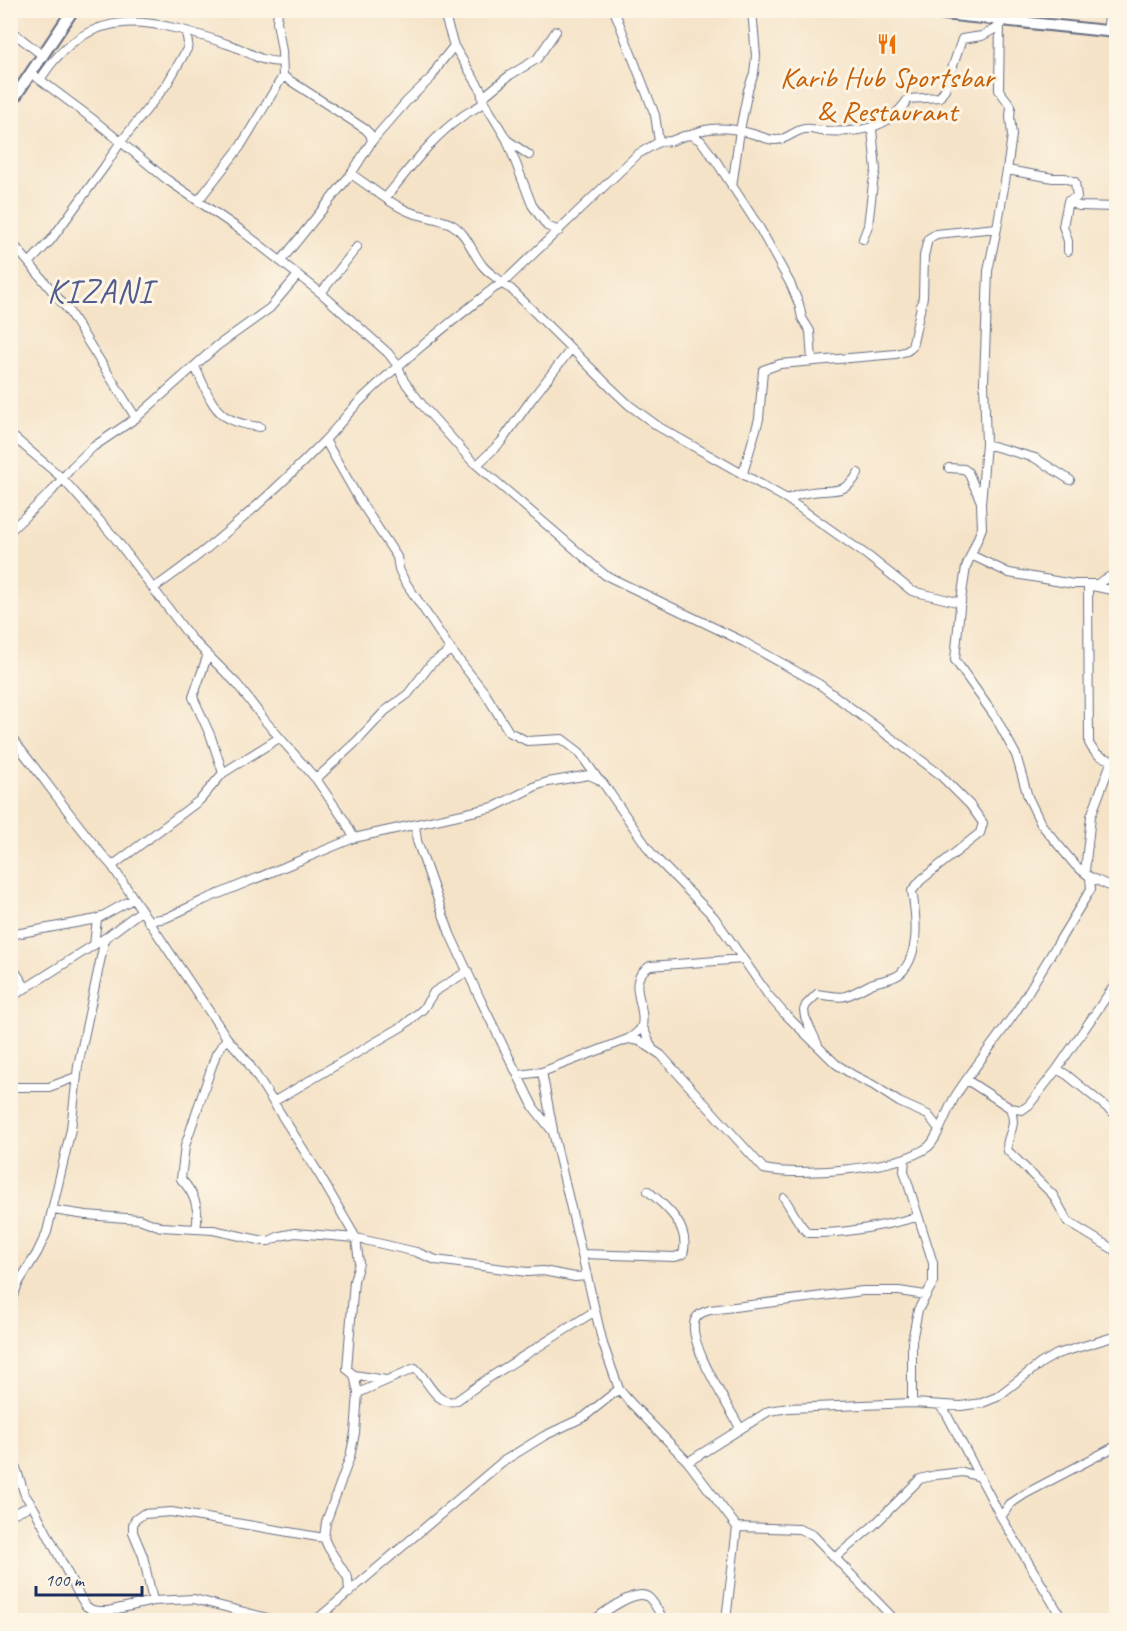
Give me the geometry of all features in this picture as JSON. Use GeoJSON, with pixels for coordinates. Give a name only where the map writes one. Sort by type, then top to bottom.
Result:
{"type":"FeatureCollection","features":[{"type":"Feature","properties":{"kind":"main road"},"geometry":{"type":"LineString","coordinates":[[10,104],[35,76],[42,56],[73,10]]}},
{"type":"Feature","properties":{"kind":"main road"},"geometry":{"type":"LineString","coordinates":[[905,10],[937,12],[1000,24],[1112,32]]}},
{"type":"Feature","properties":{"kind":"street"},"geometry":{"type":"LineString","coordinates":[[278,10],[281,62],[286,81],[321,100],[371,137]]}},
{"type":"Feature","properties":{"kind":"street"},"geometry":{"type":"LineString","coordinates":[[444,10],[454,46],[507,140],[536,211],[547,226],[559,231]]}},
{"type":"Feature","properties":{"kind":"street"},"geometry":{"type":"LineString","coordinates":[[614,10],[655,115],[659,142]]}},
{"type":"Feature","properties":{"kind":"street"},"geometry":{"type":"LineString","coordinates":[[732,187],[740,130],[756,57],[752,10]]}},
{"type":"Feature","properties":{"kind":"street"},"geometry":{"type":"LineString","coordinates":[[1112,32],[1110,15],[1116,12]]}},
{"type":"Feature","properties":{"kind":"street"},"geometry":{"type":"LineString","coordinates":[[281,62],[265,62],[232,46],[162,24],[139,21],[95,28],[83,33],[35,76],[94,120],[120,143],[321,293],[388,353],[398,366],[404,381],[423,406],[477,465],[605,575],[744,642],[819,684],[938,773],[970,805],[983,823],[980,833],[921,880],[912,891],[916,920],[915,940],[908,962],[901,973],[872,983],[844,998],[817,994],[806,1005],[805,1017],[818,1045]]}},
{"type":"Feature","properties":{"kind":"street"},"geometry":{"type":"LineString","coordinates":[[154,588],[187,565],[284,479],[325,440],[364,397],[398,366],[494,288],[502,284],[638,154],[659,142],[671,141],[714,128],[740,130],[776,141],[798,130],[808,128],[823,131],[872,129],[899,113],[908,99],[940,97],[945,89],[962,39],[982,36],[1000,24]]}},
{"type":"Feature","properties":{"kind":"street"},"geometry":{"type":"LineString","coordinates":[[1000,24],[999,90],[1011,106],[1012,135],[988,271],[984,382],[986,444],[981,504],[982,528],[966,567],[955,660],[996,718],[1016,754],[1028,797],[1041,824],[1076,865],[1116,889]]}},
{"type":"Feature","properties":{"kind":"street"},"geometry":{"type":"LineString","coordinates":[[10,30],[42,56]]}},
{"type":"Feature","properties":{"kind":"street"},"geometry":{"type":"LineString","coordinates":[[386,197],[424,152],[459,118],[483,103],[483,98],[510,75],[537,59],[556,31]]}},
{"type":"Feature","properties":{"kind":"street"},"geometry":{"type":"LineString","coordinates":[[30,262],[51,240],[120,143],[167,84],[187,49],[186,32]]}},
{"type":"Feature","properties":{"kind":"street"},"geometry":{"type":"LineString","coordinates":[[281,261],[351,174],[371,137],[380,133],[407,101],[431,78],[454,46]]}},
{"type":"Feature","properties":{"kind":"street"},"geometry":{"type":"LineString","coordinates":[[198,201],[240,147],[283,76]]}},
{"type":"Feature","properties":{"kind":"street"},"geometry":{"type":"LineString","coordinates":[[863,239],[868,226],[876,170],[872,129]]}},
{"type":"Feature","properties":{"kind":"street"},"geometry":{"type":"LineString","coordinates":[[691,135],[701,141],[716,161],[759,227],[790,283],[802,318],[810,331],[812,361]]}},
{"type":"Feature","properties":{"kind":"street"},"geometry":{"type":"LineString","coordinates":[[507,140],[529,155]]}},
{"type":"Feature","properties":{"kind":"street"},"geometry":{"type":"LineString","coordinates":[[1007,170],[1065,178],[1075,182],[1077,197],[1068,201]]}},
{"type":"Feature","properties":{"kind":"street"},"geometry":{"type":"LineString","coordinates":[[351,174],[410,212],[450,224],[464,236],[484,268],[511,289],[629,405],[668,432],[786,499],[868,556],[912,591],[961,603]]}},
{"type":"Feature","properties":{"kind":"street"},"geometry":{"type":"LineString","coordinates":[[1068,201],[1079,206],[1116,207]]}},
{"type":"Feature","properties":{"kind":"street"},"geometry":{"type":"LineString","coordinates":[[1068,201],[1063,226],[1068,251]]}},
{"type":"Feature","properties":{"kind":"street"},"geometry":{"type":"LineString","coordinates":[[743,473],[759,419],[763,370],[780,364],[896,354],[907,351],[912,346],[923,297],[924,256],[928,238],[936,234],[997,228]]}},
{"type":"Feature","properties":{"kind":"street"},"geometry":{"type":"LineString","coordinates":[[10,240],[68,310],[136,418]]}},
{"type":"Feature","properties":{"kind":"street"},"geometry":{"type":"LineString","coordinates":[[321,293],[357,247]]}},
{"type":"Feature","properties":{"kind":"street"},"geometry":{"type":"LineString","coordinates":[[10,531],[93,447],[136,418],[217,346],[270,308],[298,275]]}},
{"type":"Feature","properties":{"kind":"street"},"geometry":{"type":"LineString","coordinates":[[477,465],[501,442],[572,349]]}},
{"type":"Feature","properties":{"kind":"street"},"geometry":{"type":"LineString","coordinates":[[195,367],[217,410],[225,419],[260,427]]}},
{"type":"Feature","properties":{"kind":"street"},"geometry":{"type":"LineString","coordinates":[[10,434],[62,478],[127,552],[190,637],[207,657],[237,684],[279,738],[316,779],[354,838]]}},
{"type":"Feature","properties":{"kind":"street"},"geometry":{"type":"LineString","coordinates":[[325,440],[360,501],[397,557],[404,580],[451,650],[485,693],[509,732],[526,741],[562,739],[579,752],[652,854],[714,917],[768,995],[836,1064],[873,1084],[899,1102],[928,1115],[939,1129]]}},
{"type":"Feature","properties":{"kind":"street"},"geometry":{"type":"LineString","coordinates":[[986,444],[1035,459],[1070,480]]}},
{"type":"Feature","properties":{"kind":"street"},"geometry":{"type":"LineString","coordinates":[[949,468],[964,469],[968,472],[981,504]]}},
{"type":"Feature","properties":{"kind":"street"},"geometry":{"type":"LineString","coordinates":[[786,499],[806,493],[845,488],[853,483],[858,473]]}},
{"type":"Feature","properties":{"kind":"street"},"geometry":{"type":"LineString","coordinates":[[971,555],[1009,573],[1116,591]]}},
{"type":"Feature","properties":{"kind":"street"},"geometry":{"type":"LineString","coordinates":[[1088,585],[1097,584],[1116,573]]}},
{"type":"Feature","properties":{"kind":"street"},"geometry":{"type":"LineString","coordinates":[[628,1039],[640,1041],[661,1055],[764,1169],[776,1172],[831,1172],[905,1159],[928,1148],[934,1142],[946,1112],[1016,1010],[1091,889],[1088,874],[1090,816],[1114,760],[1099,757],[1089,743],[1088,585]]}},
{"type":"Feature","properties":{"kind":"street"},"geometry":{"type":"LineString","coordinates":[[316,779],[385,711],[408,693],[431,664],[451,650]]}},
{"type":"Feature","properties":{"kind":"street"},"geometry":{"type":"LineString","coordinates":[[207,657],[193,697],[211,737],[223,773]]}},
{"type":"Feature","properties":{"kind":"street"},"geometry":{"type":"LineString","coordinates":[[10,736],[112,866],[227,1038],[247,1061],[356,1238],[359,1263],[354,1281],[347,1369],[354,1375],[386,1380]]}},
{"type":"Feature","properties":{"kind":"street"},"geometry":{"type":"LineString","coordinates":[[112,866],[200,800],[223,773],[279,738]]}},
{"type":"Feature","properties":{"kind":"street"},"geometry":{"type":"LineString","coordinates":[[148,921],[166,918],[354,838],[494,807],[538,785],[549,782],[589,776],[598,778]]}},
{"type":"Feature","properties":{"kind":"street"},"geometry":{"type":"LineString","coordinates":[[415,825],[417,841],[446,924],[534,1108],[553,1132]]}},
{"type":"Feature","properties":{"kind":"street"},"geometry":{"type":"LineString","coordinates":[[10,935],[98,919],[134,899]]}},
{"type":"Feature","properties":{"kind":"street"},"geometry":{"type":"LineString","coordinates":[[10,998],[105,938],[141,910]]}},
{"type":"Feature","properties":{"kind":"street"},"geometry":{"type":"LineString","coordinates":[[94,945],[98,919]]}},
{"type":"Feature","properties":{"kind":"street"},"geometry":{"type":"LineString","coordinates":[[10,1303],[19,1282],[38,1253],[53,1210],[71,1129],[76,1077],[105,938]]}},
{"type":"Feature","properties":{"kind":"street"},"geometry":{"type":"LineString","coordinates":[[652,1048],[642,1025],[637,983],[643,970],[650,966],[743,959]]}},
{"type":"Feature","properties":{"kind":"street"},"geometry":{"type":"LineString","coordinates":[[10,967],[15,970],[26,988]]}},
{"type":"Feature","properties":{"kind":"street"},"geometry":{"type":"LineString","coordinates":[[273,1102],[403,1026],[423,1009],[434,992],[468,971]]}},
{"type":"Feature","properties":{"kind":"street"},"geometry":{"type":"LineString","coordinates":[[967,1080],[1010,1108],[1022,1110],[1029,1106],[1116,983]]}},
{"type":"Feature","properties":{"kind":"street"},"geometry":{"type":"LineString","coordinates":[[518,1075],[542,1072],[628,1039],[638,1032],[642,1025]]}},
{"type":"Feature","properties":{"kind":"street"},"geometry":{"type":"LineString","coordinates":[[196,1229],[199,1215],[190,1190],[181,1179],[185,1146],[216,1054],[227,1038]]}},
{"type":"Feature","properties":{"kind":"street"},"geometry":{"type":"LineString","coordinates":[[1057,1069],[1116,1115]]}},
{"type":"Feature","properties":{"kind":"street"},"geometry":{"type":"LineString","coordinates":[[542,1072],[553,1132],[603,1344],[619,1389],[688,1462],[737,1527],[726,1620]]}},
{"type":"Feature","properties":{"kind":"street"},"geometry":{"type":"LineString","coordinates":[[10,1087],[49,1087],[76,1077]]}},
{"type":"Feature","properties":{"kind":"street"},"geometry":{"type":"LineString","coordinates":[[1010,1108],[1014,1117],[1013,1128],[1006,1146],[1008,1151],[1053,1195],[1068,1222],[1116,1251]]}},
{"type":"Feature","properties":{"kind":"street"},"geometry":{"type":"LineString","coordinates":[[928,1115],[946,1112]]}},
{"type":"Feature","properties":{"kind":"street"},"geometry":{"type":"LineString","coordinates":[[905,1159],[904,1172],[933,1263],[933,1283],[918,1311],[912,1341],[912,1403]]}},
{"type":"Feature","properties":{"kind":"street"},"geometry":{"type":"LineString","coordinates":[[894,1161],[904,1172]]}},
{"type":"Feature","properties":{"kind":"street"},"geometry":{"type":"LineString","coordinates":[[582,1254],[675,1257],[683,1254],[686,1245],[674,1215],[648,1191]]}},
{"type":"Feature","properties":{"kind":"street"},"geometry":{"type":"LineString","coordinates":[[784,1198],[796,1215],[802,1229],[809,1233],[859,1229],[897,1223],[917,1217]]}},
{"type":"Feature","properties":{"kind":"street"},"geometry":{"type":"LineString","coordinates":[[53,1210],[139,1219],[161,1227],[213,1230],[269,1241],[295,1233],[356,1238],[416,1252],[436,1260],[527,1272],[543,1271],[575,1277],[587,1276]]}},
{"type":"Feature","properties":{"kind":"street"},"geometry":{"type":"LineString","coordinates":[[741,1428],[706,1366],[695,1341],[694,1321],[700,1313],[863,1291],[899,1291],[925,1295]]}},
{"type":"Feature","properties":{"kind":"street"},"geometry":{"type":"LineString","coordinates":[[358,1393],[415,1368],[438,1397],[450,1402],[456,1401],[595,1311]]}},
{"type":"Feature","properties":{"kind":"street"},"geometry":{"type":"LineString","coordinates":[[688,1462],[769,1411],[789,1408],[912,1403],[961,1406],[982,1403],[997,1397],[1041,1363],[1057,1354],[1113,1337],[1116,1334]]}},
{"type":"Feature","properties":{"kind":"street"},"geometry":{"type":"LineString","coordinates":[[349,1593],[348,1578],[324,1538],[326,1522],[350,1458],[358,1393],[354,1375]]}},
{"type":"Feature","properties":{"kind":"street"},"geometry":{"type":"LineString","coordinates":[[316,1620],[502,1462],[544,1436],[584,1417],[619,1389]]}},
{"type":"Feature","properties":{"kind":"street"},"geometry":{"type":"LineString","coordinates":[[939,1405],[946,1413],[1001,1517],[1063,1620]]}},
{"type":"Feature","properties":{"kind":"street"},"geometry":{"type":"LineString","coordinates":[[1001,1517],[1010,1504],[1025,1494],[1116,1446]]}},
{"type":"Feature","properties":{"kind":"street"},"geometry":{"type":"LineString","coordinates":[[10,1450],[25,1496],[62,1566],[86,1606],[92,1610],[108,1611],[153,1601],[194,1599],[275,1620]]}},
{"type":"Feature","properties":{"kind":"street"},"geometry":{"type":"LineString","coordinates":[[836,1557],[874,1525],[920,1479],[963,1472],[980,1477]]}},
{"type":"Feature","properties":{"kind":"street"},"geometry":{"type":"LineString","coordinates":[[10,1515],[32,1506]]}},
{"type":"Feature","properties":{"kind":"street"},"geometry":{"type":"LineString","coordinates":[[153,1601],[143,1556],[133,1532],[135,1520],[143,1514],[171,1512],[324,1538]]}},
{"type":"Feature","properties":{"kind":"street"},"geometry":{"type":"LineString","coordinates":[[737,1527],[800,1529],[813,1535],[895,1620]]}},
{"type":"Feature","properties":{"kind":"street"},"geometry":{"type":"LineString","coordinates":[[594,1620],[619,1603],[646,1595],[664,1620]]}},
{"type":"Feature","properties":{"kind":"place","name":"Karib Hub Sportsbar & Restaurant"},"geometry":{"type":"Point","coordinates":[887,44]}},
{"type":"Feature","properties":{"kind":"district","name":"KIZANI"},"geometry":{"type":"Point","coordinates":[100,290]}}]}
